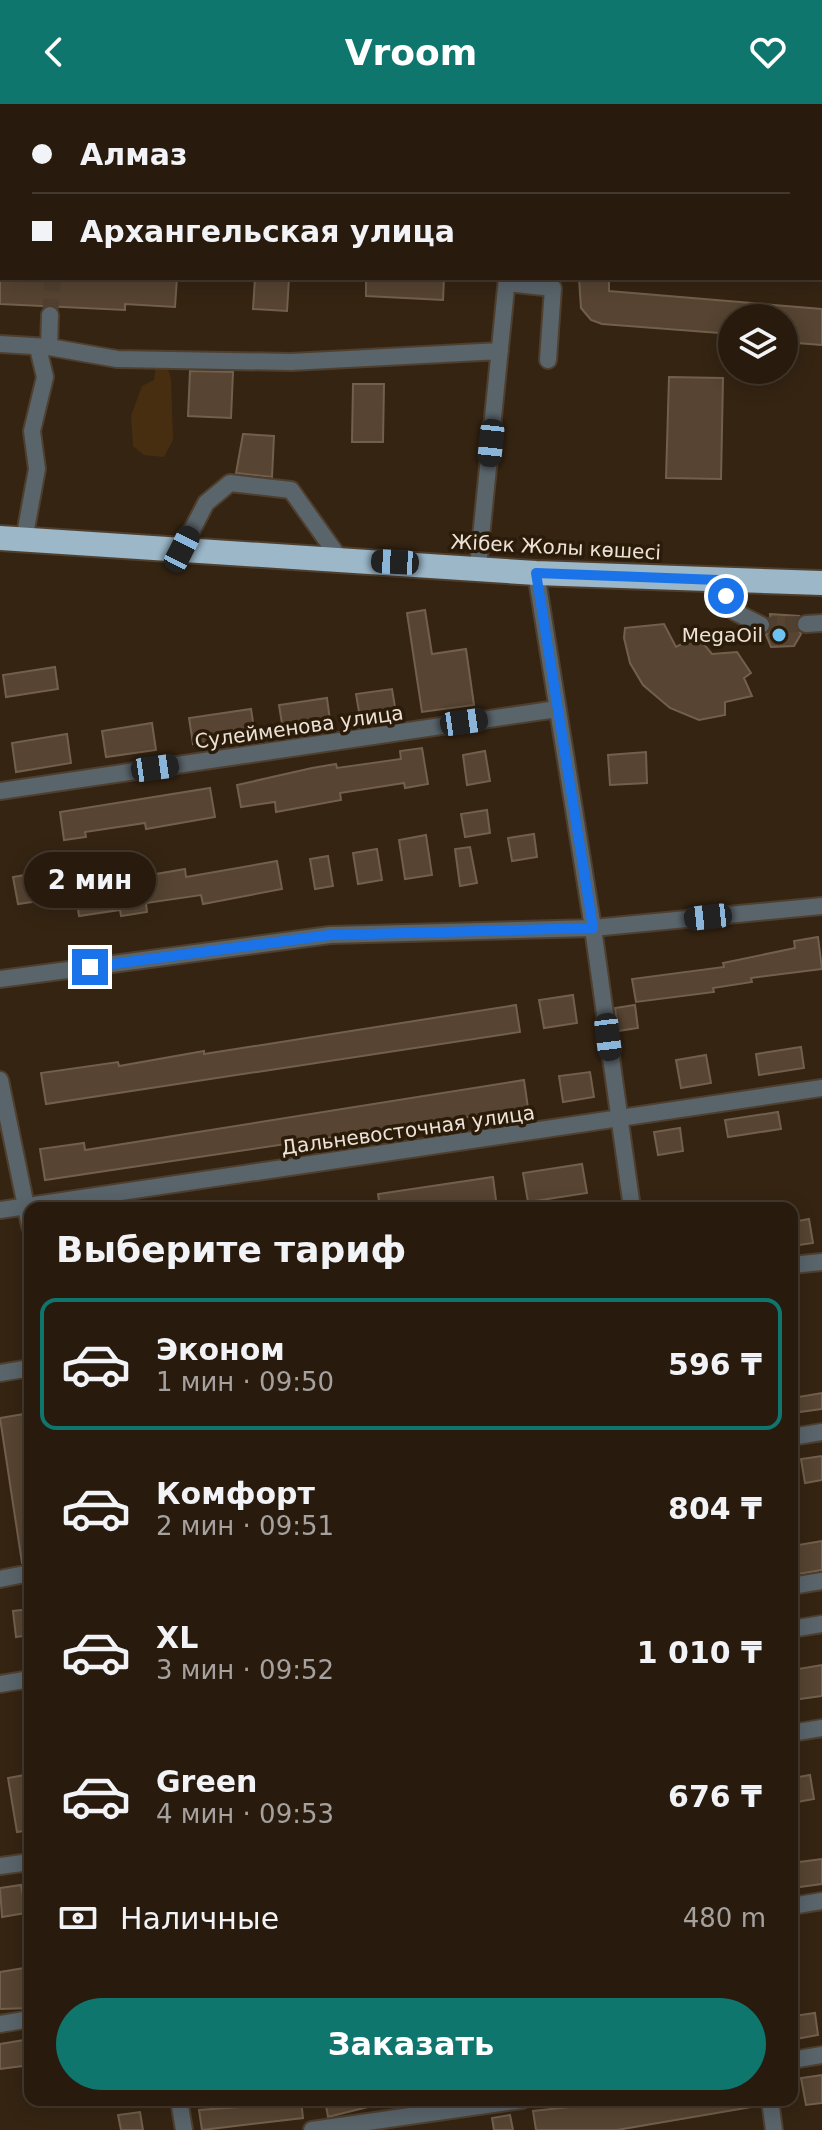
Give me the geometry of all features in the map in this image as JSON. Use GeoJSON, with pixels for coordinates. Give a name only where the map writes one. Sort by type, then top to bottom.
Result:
{"type":"FeatureCollection","features":[{"type":"Feature","properties":{"kind":"highway","name":"Жібек Жолы көшесі"},"geometry":{"type":"LineString","coordinates":[[12,539],[536,573],[822,583]]}},
{"type":"Feature","properties":{"kind":"street"},"geometry":{"type":"LineString","coordinates":[[478,567],[507,281],[553,288],[548,360]]}},
{"type":"Feature","properties":{"kind":"street"},"geometry":{"type":"LineString","coordinates":[[12,539],[37,469],[32,431],[45,377],[44,347],[50,315]]}},
{"type":"Feature","properties":{"kind":"street"},"geometry":{"type":"LineString","coordinates":[[0,344],[44,347],[117,359],[291,362],[500,351]]}},
{"type":"Feature","properties":{"kind":"street"},"geometry":{"type":"LineString","coordinates":[[182,549],[206,503],[230,483],[246,483],[291,490],[340,559]]}},
{"type":"Feature","properties":{"kind":"street"},"geometry":{"type":"LineString","coordinates":[[536,573],[593,928],[631,1202]]}},
{"type":"Feature","properties":{"kind":"street"},"geometry":{"type":"LineString","coordinates":[[718,580],[735,612],[761,625]]}},
{"type":"Feature","properties":{"kind":"street","name":"Сулейменова улица"},"geometry":{"type":"LineString","coordinates":[[0,791],[557,709]]}},
{"type":"Feature","properties":{"kind":"street"},"geometry":{"type":"LineString","coordinates":[[0,979],[330,935],[593,928],[822,906]]}},
{"type":"Feature","properties":{"kind":"street"},"geometry":{"type":"LineString","coordinates":[[0,1080],[25,1202]]}},
{"type":"Feature","properties":{"kind":"street","name":"Дальневосточная улица"},"geometry":{"type":"LineString","coordinates":[[53,1202],[822,1088]]}},
{"type":"Feature","properties":{"kind":"street","name":"Дальневосточная улица"},"geometry":{"type":"LineString","coordinates":[[0,1210],[24,1206]]}},
{"type":"Feature","properties":{"kind":"street"},"geometry":{"type":"LineString","coordinates":[[798,1264],[822,1262]]}},
{"type":"Feature","properties":{"kind":"street"},"geometry":{"type":"LineString","coordinates":[[0,1373],[24,1369]]}},
{"type":"Feature","properties":{"kind":"street"},"geometry":{"type":"LineString","coordinates":[[798,1436],[822,1432]]}},
{"type":"Feature","properties":{"kind":"street"},"geometry":{"type":"LineString","coordinates":[[0,1579],[24,1574]]}},
{"type":"Feature","properties":{"kind":"street"},"geometry":{"type":"LineString","coordinates":[[798,1585],[822,1581]]}},
{"type":"Feature","properties":{"kind":"street"},"geometry":{"type":"LineString","coordinates":[[798,1628],[822,1624]]}},
{"type":"Feature","properties":{"kind":"street"},"geometry":{"type":"LineString","coordinates":[[0,1684],[24,1680]]}},
{"type":"Feature","properties":{"kind":"street"},"geometry":{"type":"LineString","coordinates":[[798,1732],[822,1728]]}},
{"type":"Feature","properties":{"kind":"street"},"geometry":{"type":"LineString","coordinates":[[0,1866],[24,1863]]}},
{"type":"Feature","properties":{"kind":"street"},"geometry":{"type":"LineString","coordinates":[[798,1905],[822,1901]]}},
{"type":"Feature","properties":{"kind":"street"},"geometry":{"type":"LineString","coordinates":[[0,2024],[24,2020]]}},
{"type":"Feature","properties":{"kind":"street"},"geometry":{"type":"LineString","coordinates":[[798,2059],[822,2055]]}},
{"type":"Feature","properties":{"kind":"street"},"geometry":{"type":"LineString","coordinates":[[180,2106],[184,2130]]}},
{"type":"Feature","properties":{"kind":"street"},"geometry":{"type":"LineString","coordinates":[[312,2130],[392,2125],[491,2106]]}},
{"type":"Feature","properties":{"kind":"street"},"geometry":{"type":"LineString","coordinates":[[771,2106],[774,2130]]}},
{"type":"Feature","properties":{"kind":"shaded area"},"geometry":{"type":"Polygon","coordinates":[[[156,363],[166,363],[171,379],[173,440],[164,457],[144,455],[133,446],[131,416],[142,386],[154,380],[156,363]]]}},
{"type":"Feature","properties":{"kind":"building"},"geometry":{"type":"Polygon","coordinates":[[[0,280],[177,280],[175,307],[125,304],[125,310],[0,304],[0,280]]]}},
{"type":"Feature","properties":{"kind":"building"},"geometry":{"type":"Polygon","coordinates":[[[255,280],[289,280],[287,311],[253,309],[255,280]]]}},
{"type":"Feature","properties":{"kind":"building"},"geometry":{"type":"Polygon","coordinates":[[[366,280],[444,280],[443,300],[366,296],[366,280]]]}},
{"type":"Feature","properties":{"kind":"building"},"geometry":{"type":"Polygon","coordinates":[[[579,280],[609,280],[609,291],[763,304],[718,304],[718,333],[602,324],[591,320],[581,308],[579,280]]]}},
{"type":"Feature","properties":{"kind":"building"},"geometry":{"type":"Polygon","coordinates":[[[798,307],[822,309],[822,345],[798,343],[798,307]]]}},
{"type":"Feature","properties":{"kind":"building"},"geometry":{"type":"Polygon","coordinates":[[[190,371],[233,372],[231,418],[188,416],[190,371]]]}},
{"type":"Feature","properties":{"kind":"building"},"geometry":{"type":"Polygon","coordinates":[[[669,377],[718,378],[718,384],[723,384],[721,479],[666,478],[669,377]]]}},
{"type":"Feature","properties":{"kind":"building"},"geometry":{"type":"Polygon","coordinates":[[[353,384],[384,384],[383,442],[352,442],[353,384]]]}},
{"type":"Feature","properties":{"kind":"building"},"geometry":{"type":"Polygon","coordinates":[[[243,434],[274,436],[272,477],[236,473],[243,434]]]}},
{"type":"Feature","properties":{"kind":"building"},"geometry":{"type":"Polygon","coordinates":[[[425,610],[432,654],[466,649],[474,705],[422,712],[407,613],[425,610]]]}},
{"type":"Feature","properties":{"kind":"building"},"geometry":{"type":"Polygon","coordinates":[[[770,614],[799,616],[795,625],[801,634],[794,646],[771,647],[766,635],[771,629],[770,614]]]}},
{"type":"Feature","properties":{"kind":"building"},"geometry":{"type":"Polygon","coordinates":[[[664,624],[676,647],[697,636],[712,654],[737,652],[751,673],[744,678],[752,696],[725,702],[725,715],[699,720],[670,708],[643,685],[630,663],[624,638],[625,628],[664,624]]]}},
{"type":"Feature","properties":{"kind":"building"},"geometry":{"type":"Polygon","coordinates":[[[55,667],[58,689],[6,697],[3,675],[55,667]]]}},
{"type":"Feature","properties":{"kind":"building"},"geometry":{"type":"Polygon","coordinates":[[[392,689],[397,719],[361,724],[356,694],[392,689]]]}},
{"type":"Feature","properties":{"kind":"building"},"geometry":{"type":"Polygon","coordinates":[[[327,698],[331,728],[284,736],[279,705],[327,698]]]}},
{"type":"Feature","properties":{"kind":"building"},"geometry":{"type":"Polygon","coordinates":[[[251,709],[255,735],[193,744],[189,718],[251,709]]]}},
{"type":"Feature","properties":{"kind":"building"},"geometry":{"type":"Polygon","coordinates":[[[152,723],[156,750],[106,757],[102,731],[152,723]]]}},
{"type":"Feature","properties":{"kind":"building"},"geometry":{"type":"Polygon","coordinates":[[[67,734],[71,763],[16,772],[12,743],[67,734]]]}},
{"type":"Feature","properties":{"kind":"building"},"geometry":{"type":"Polygon","coordinates":[[[422,748],[428,784],[405,788],[404,783],[340,793],[341,800],[276,812],[275,802],[241,807],[237,785],[336,764],[337,768],[401,759],[400,751],[422,748]]]}},
{"type":"Feature","properties":{"kind":"building"},"geometry":{"type":"Polygon","coordinates":[[[485,751],[490,781],[467,785],[463,755],[485,751]]]}},
{"type":"Feature","properties":{"kind":"building"},"geometry":{"type":"Polygon","coordinates":[[[646,752],[647,783],[610,785],[608,755],[646,752]]]}},
{"type":"Feature","properties":{"kind":"building"},"geometry":{"type":"Polygon","coordinates":[[[210,788],[215,817],[146,829],[145,823],[85,832],[86,837],[64,840],[60,812],[210,788]]]}},
{"type":"Feature","properties":{"kind":"building"},"geometry":{"type":"Polygon","coordinates":[[[487,810],[490,833],[465,837],[461,814],[487,810]]]}},
{"type":"Feature","properties":{"kind":"building"},"geometry":{"type":"Polygon","coordinates":[[[534,834],[537,857],[512,861],[508,838],[534,834]]]}},
{"type":"Feature","properties":{"kind":"building"},"geometry":{"type":"Polygon","coordinates":[[[426,835],[432,875],[405,879],[399,840],[426,835]]]}},
{"type":"Feature","properties":{"kind":"building"},"geometry":{"type":"Polygon","coordinates":[[[470,847],[477,883],[460,886],[455,849],[470,847]]]}},
{"type":"Feature","properties":{"kind":"building"},"geometry":{"type":"Polygon","coordinates":[[[377,849],[382,880],[358,884],[353,853],[377,849]]]}},
{"type":"Feature","properties":{"kind":"building"},"geometry":{"type":"Polygon","coordinates":[[[328,856],[333,886],[315,889],[310,859],[328,856]]]}},
{"type":"Feature","properties":{"kind":"building"},"geometry":{"type":"Polygon","coordinates":[[[277,861],[282,889],[203,904],[201,895],[146,903],[147,912],[121,916],[120,910],[79,916],[75,888],[185,869],[186,877],[277,861]]]}},
{"type":"Feature","properties":{"kind":"building"},"geometry":{"type":"Polygon","coordinates":[[[42,872],[46,900],[18,904],[13,877],[42,872]]]}},
{"type":"Feature","properties":{"kind":"building"},"geometry":{"type":"Polygon","coordinates":[[[818,937],[822,969],[751,978],[752,982],[713,988],[714,992],[636,1002],[632,979],[724,967],[723,963],[795,948],[794,941],[818,937]]]}},
{"type":"Feature","properties":{"kind":"building"},"geometry":{"type":"Polygon","coordinates":[[[573,995],[577,1023],[544,1028],[539,1000],[573,995]]]}},
{"type":"Feature","properties":{"kind":"building"},"geometry":{"type":"Polygon","coordinates":[[[516,1005],[520,1032],[46,1104],[41,1073],[118,1062],[119,1066],[204,1051],[204,1054],[516,1005]]]}},
{"type":"Feature","properties":{"kind":"building"},"geometry":{"type":"Polygon","coordinates":[[[635,1005],[638,1028],[618,1031],[615,1008],[635,1005]]]}},
{"type":"Feature","properties":{"kind":"building"},"geometry":{"type":"Polygon","coordinates":[[[801,1047],[804,1068],[759,1075],[756,1054],[801,1047]]]}},
{"type":"Feature","properties":{"kind":"building"},"geometry":{"type":"Polygon","coordinates":[[[706,1055],[711,1083],[681,1088],[676,1060],[706,1055]]]}},
{"type":"Feature","properties":{"kind":"building"},"geometry":{"type":"Polygon","coordinates":[[[590,1072],[594,1097],[563,1102],[559,1076],[590,1072]]]}},
{"type":"Feature","properties":{"kind":"building"},"geometry":{"type":"Polygon","coordinates":[[[524,1080],[528,1108],[45,1180],[40,1149],[84,1143],[85,1150],[524,1080]]]}},
{"type":"Feature","properties":{"kind":"building"},"geometry":{"type":"Polygon","coordinates":[[[778,1112],[781,1129],[728,1137],[725,1120],[778,1112]]]}},
{"type":"Feature","properties":{"kind":"building"},"geometry":{"type":"Polygon","coordinates":[[[680,1128],[683,1151],[658,1155],[654,1132],[680,1128]]]}},
{"type":"Feature","properties":{"kind":"building"},"geometry":{"type":"Polygon","coordinates":[[[582,1164],[587,1193],[528,1202],[523,1173],[582,1164]]]}},
{"type":"Feature","properties":{"kind":"building"},"geometry":{"type":"Polygon","coordinates":[[[493,1177],[496,1202],[379,1202],[378,1194],[493,1177]]]}},
{"type":"Feature","properties":{"kind":"building"},"geometry":{"type":"Polygon","coordinates":[[[809,1219],[813,1243],[798,1245],[798,1221],[809,1219]]]}},
{"type":"Feature","properties":{"kind":"building"},"geometry":{"type":"Polygon","coordinates":[[[822,1393],[822,1409],[798,1412],[798,1397],[822,1393]]]}},
{"type":"Feature","properties":{"kind":"building"},"geometry":{"type":"Polygon","coordinates":[[[24,1414],[24,1563],[22,1563],[0,1418],[24,1414]]]}},
{"type":"Feature","properties":{"kind":"building"},"geometry":{"type":"Polygon","coordinates":[[[822,1456],[822,1480],[805,1483],[801,1459],[822,1456]]]}},
{"type":"Feature","properties":{"kind":"building"},"geometry":{"type":"Polygon","coordinates":[[[822,1541],[822,1570],[798,1574],[798,1545],[822,1541]]]}},
{"type":"Feature","properties":{"kind":"building"},"geometry":{"type":"Polygon","coordinates":[[[24,1610],[24,1636],[16,1637],[13,1611],[24,1610]]]}},
{"type":"Feature","properties":{"kind":"building"},"geometry":{"type":"Polygon","coordinates":[[[822,1665],[822,1696],[798,1699],[798,1669],[822,1665]]]}},
{"type":"Feature","properties":{"kind":"building"},"geometry":{"type":"Polygon","coordinates":[[[24,1775],[24,1831],[17,1832],[8,1778],[24,1775]]]}},
{"type":"Feature","properties":{"kind":"building"},"geometry":{"type":"Polygon","coordinates":[[[810,1775],[814,1799],[798,1802],[798,1777],[810,1775]]]}},
{"type":"Feature","properties":{"kind":"building"},"geometry":{"type":"Polygon","coordinates":[[[822,1859],[822,1884],[798,1887],[798,1862],[822,1859]]]}},
{"type":"Feature","properties":{"kind":"building"},"geometry":{"type":"Polygon","coordinates":[[[21,1885],[24,1913],[2,1917],[0,1888],[21,1885]]]}},
{"type":"Feature","properties":{"kind":"building"},"geometry":{"type":"Polygon","coordinates":[[[24,1968],[24,2008],[0,2009],[0,1972],[24,1968]]]}},
{"type":"Feature","properties":{"kind":"building"},"geometry":{"type":"Polygon","coordinates":[[[815,2013],[818,2035],[798,2039],[798,2015],[815,2013]]]}},
{"type":"Feature","properties":{"kind":"building"},"geometry":{"type":"Polygon","coordinates":[[[24,2040],[24,2066],[0,2069],[0,2044],[24,2040]]]}},
{"type":"Feature","properties":{"kind":"building"},"geometry":{"type":"Polygon","coordinates":[[[822,2075],[822,2103],[806,2105],[801,2078],[822,2075]]]}},
{"type":"Feature","properties":{"kind":"building"},"geometry":{"type":"Polygon","coordinates":[[[302,2106],[303,2118],[202,2130],[199,2110],[302,2106]]]}},
{"type":"Feature","properties":{"kind":"building"},"geometry":{"type":"Polygon","coordinates":[[[326,2106],[368,2106],[368,2107],[328,2117],[326,2106]]]}},
{"type":"Feature","properties":{"kind":"building"},"geometry":{"type":"Polygon","coordinates":[[[580,2106],[752,2107],[617,2130],[536,2130],[533,2111],[580,2106]]]}},
{"type":"Feature","properties":{"kind":"building"},"geometry":{"type":"Polygon","coordinates":[[[140,2112],[143,2130],[121,2130],[118,2115],[140,2112]]]}},
{"type":"Feature","properties":{"kind":"building"},"geometry":{"type":"Polygon","coordinates":[[[510,2115],[513,2130],[494,2130],[492,2118],[510,2115]]]}},
{"type":"Feature","properties":{"kind":"tunnel"},"geometry":{"type":"LineString","coordinates":[[50,315],[53,280]]}},
{"type":"Feature","properties":{"kind":"tunnel"},"geometry":{"type":"LineString","coordinates":[[761,625],[806,624]]}},
{"type":"Feature","properties":{"kind":"place","name":"MegaOil"},"geometry":{"type":"Point","coordinates":[779,635]}},
{"type":"Feature","properties":{"kind":"route"},"geometry":{"type":"LineString","coordinates":[[90,967],[330,935],[593,928],[536,573],[718,580],[726,596]]}}]}
